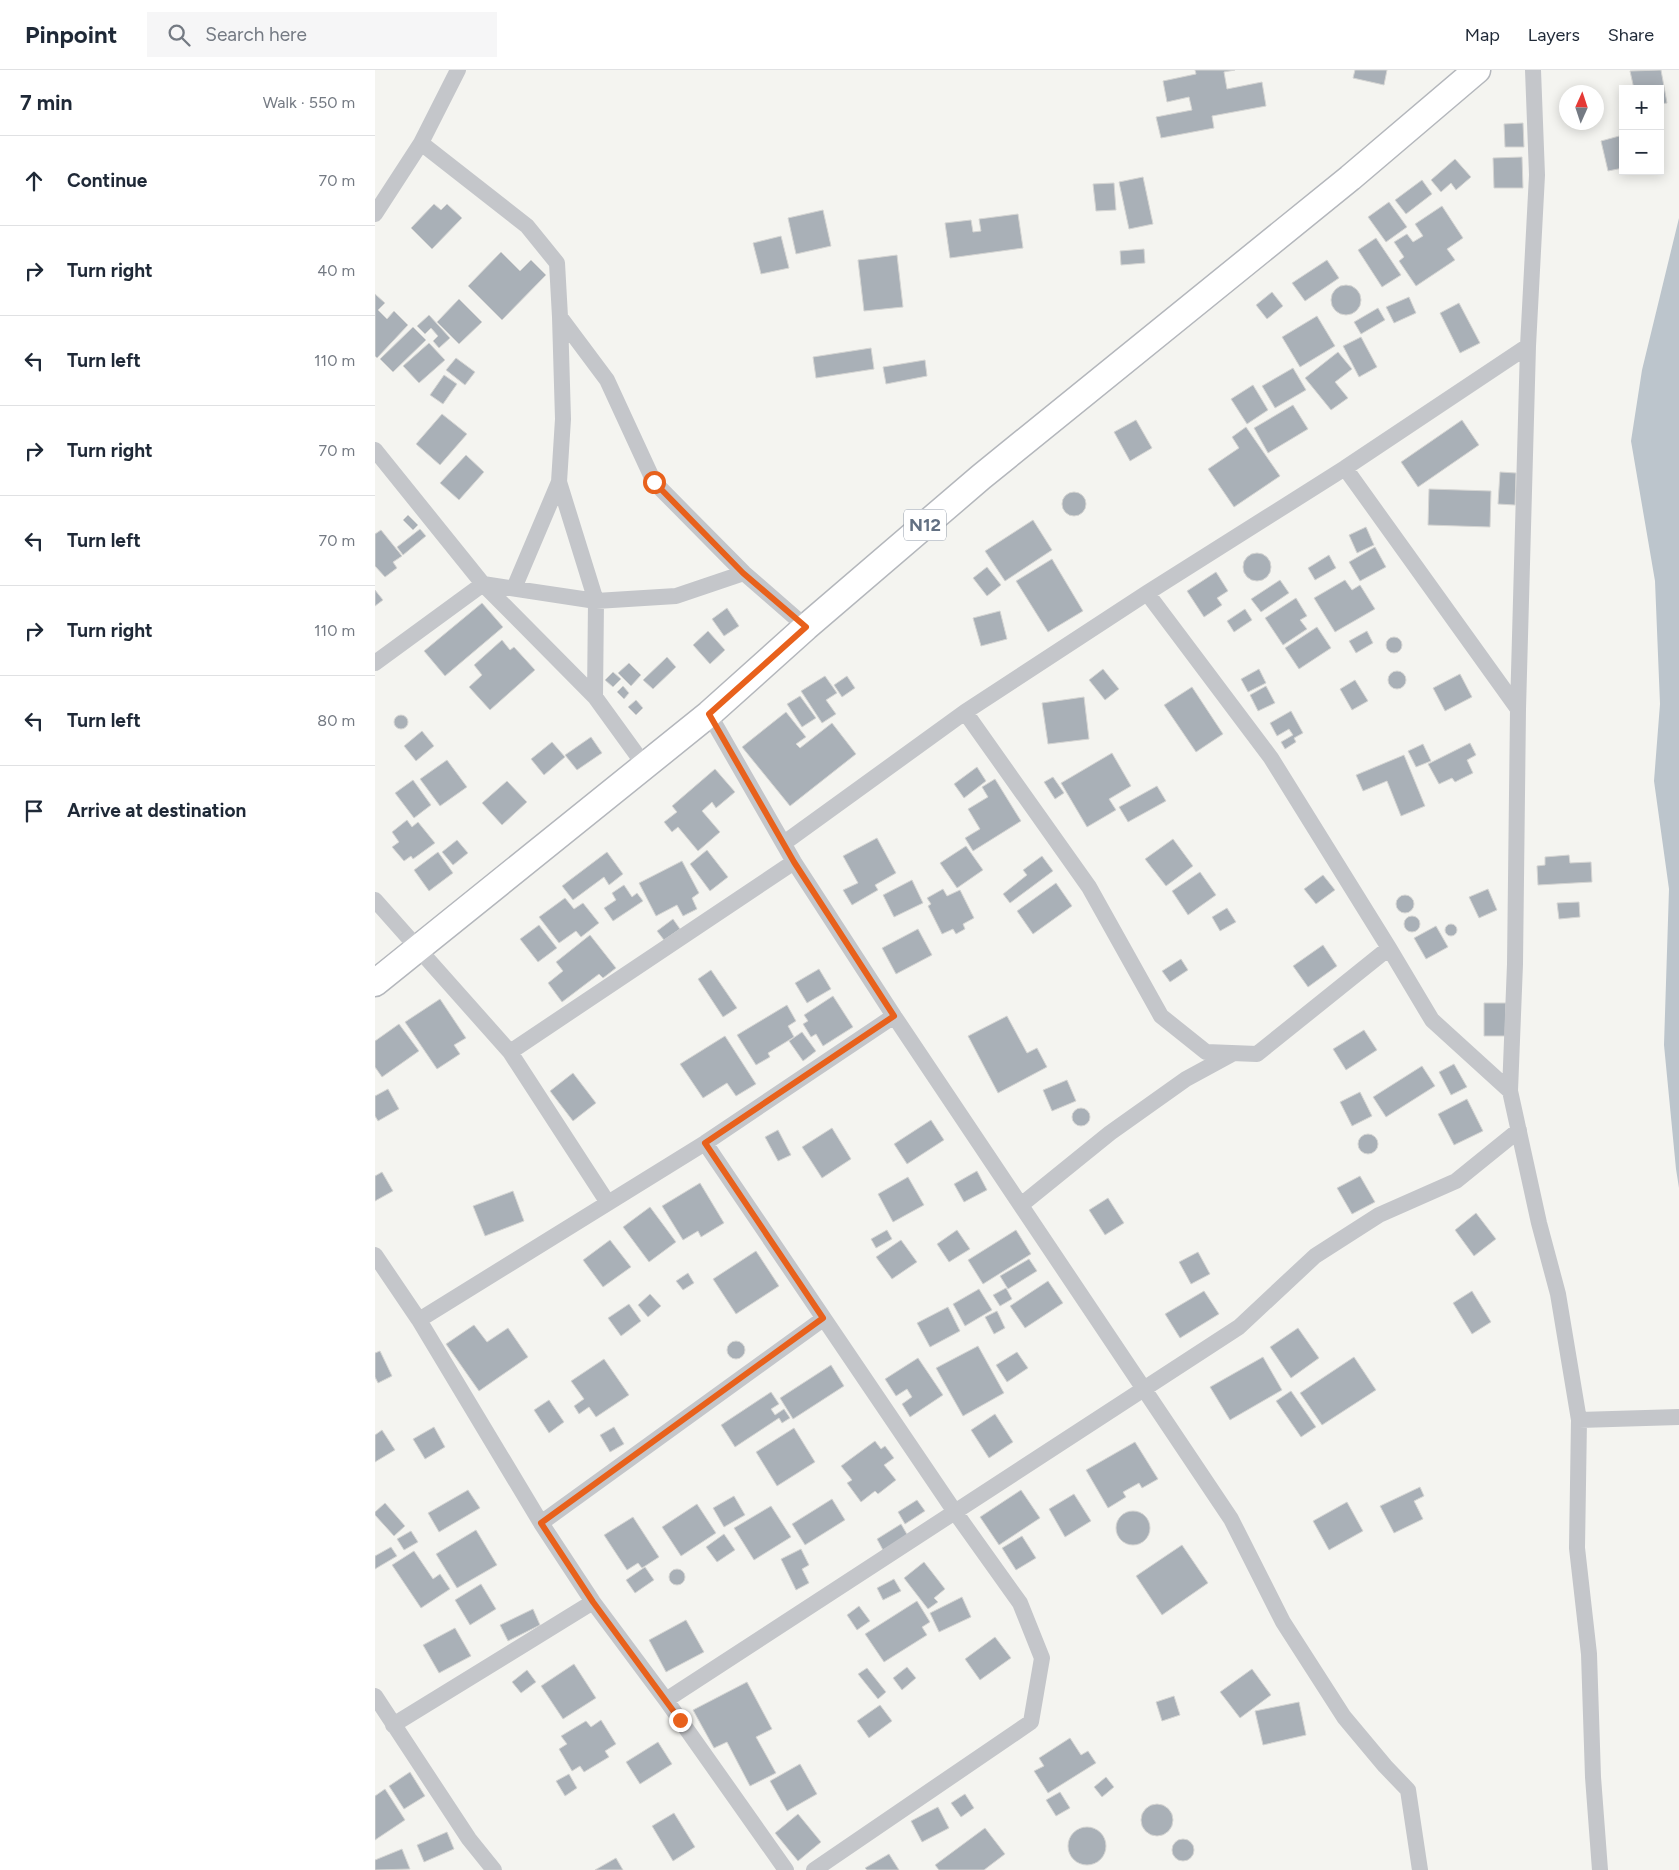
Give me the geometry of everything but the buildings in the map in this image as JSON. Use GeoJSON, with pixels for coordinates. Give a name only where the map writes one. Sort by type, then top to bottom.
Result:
{"type":"FeatureCollection","features":[{"type":"Feature","properties":{"kind":"main road","name":"N12"},"geometry":{"type":"LineString","coordinates":[[375,983],[709,714],[806,627],[981,477],[1350,178],[1477,70]]}},
{"type":"Feature","properties":{"kind":"street"},"geometry":{"type":"LineString","coordinates":[[375,214],[421,143],[457,70]]}},
{"type":"Feature","properties":{"kind":"street"},"geometry":{"type":"LineString","coordinates":[[1533,70],[1537,175],[1528,346],[1518,709],[1515,964],[1510,1091],[1539,1223],[1557,1294],[1579,1420],[1577,1548],[1589,1654],[1593,1778],[1600,1870]]}},
{"type":"Feature","properties":{"kind":"street"},"geometry":{"type":"LineString","coordinates":[[421,143],[527,226],[557,263],[563,419],[559,482],[514,588]]}},
{"type":"Feature","properties":{"kind":"street"},"geometry":{"type":"LineString","coordinates":[[560,317],[607,380],[654,482],[743,573],[806,627]]}},
{"type":"Feature","properties":{"kind":"street"},"geometry":{"type":"LineString","coordinates":[[784,843],[965,712],[1147,593],[1345,468],[1528,346]]}},
{"type":"Feature","properties":{"kind":"street"},"geometry":{"type":"LineString","coordinates":[[375,450],[483,584],[595,697],[645,766]]}},
{"type":"Feature","properties":{"kind":"street"},"geometry":{"type":"LineString","coordinates":[[1345,468],[1518,709]]}},
{"type":"Feature","properties":{"kind":"street"},"geometry":{"type":"LineString","coordinates":[[559,482],[596,602],[595,697]]}},
{"type":"Feature","properties":{"kind":"street"},"geometry":{"type":"LineString","coordinates":[[375,663],[483,584],[596,602],[676,596],[743,573]]}},
{"type":"Feature","properties":{"kind":"street"},"geometry":{"type":"LineString","coordinates":[[1147,593],[1271,758],[1432,1020],[1510,1091]]}},
{"type":"Feature","properties":{"kind":"street"},"geometry":{"type":"LineString","coordinates":[[965,712],[1089,887],[1161,1016],[1206,1052],[1257,1054],[1389,948]]}},
{"type":"Feature","properties":{"kind":"street"},"geometry":{"type":"LineString","coordinates":[[709,714],[794,862],[894,1016],[1231,1520],[1283,1622],[1344,1717],[1408,1790],[1421,1870]]}},
{"type":"Feature","properties":{"kind":"street"},"geometry":{"type":"LineString","coordinates":[[510,1052],[794,862]]}},
{"type":"Feature","properties":{"kind":"street"},"geometry":{"type":"LineString","coordinates":[[375,900],[510,1052],[608,1203]]}},
{"type":"Feature","properties":{"kind":"street"},"geometry":{"type":"LineString","coordinates":[[419,1320],[705,1143],[894,1016]]}},
{"type":"Feature","properties":{"kind":"street"},"geometry":{"type":"LineString","coordinates":[[1021,1205],[1110,1133],[1186,1078],[1233,1053]]}},
{"type":"Feature","properties":{"kind":"street"},"geometry":{"type":"LineString","coordinates":[[666,1700],[1239,1326],[1315,1256],[1379,1215],[1456,1181],[1519,1130]]}},
{"type":"Feature","properties":{"kind":"street"},"geometry":{"type":"LineString","coordinates":[[705,1143],[955,1512],[1020,1603],[1042,1658],[1031,1722],[814,1870]]}},
{"type":"Feature","properties":{"kind":"street"},"geometry":{"type":"LineString","coordinates":[[375,1255],[419,1320],[541,1523],[593,1602],[666,1700],[786,1870]]}},
{"type":"Feature","properties":{"kind":"street"},"geometry":{"type":"LineString","coordinates":[[541,1523],[823,1318]]}},
{"type":"Feature","properties":{"kind":"street"},"geometry":{"type":"LineString","coordinates":[[1579,1420],[1679,1417]]}},
{"type":"Feature","properties":{"kind":"street"},"geometry":{"type":"LineString","coordinates":[[393,1725],[593,1602]]}},
{"type":"Feature","properties":{"kind":"street"},"geometry":{"type":"LineString","coordinates":[[375,1696],[469,1840],[495,1870]]}},
{"type":"Feature","properties":{"kind":"shaded area"},"geometry":{"type":"Polygon","coordinates":[[[1679,218],[1679,1188],[1664,1045],[1669,889],[1654,781],[1660,704],[1655,581],[1631,441],[1642,370],[1679,218]]]}},
{"type":"Feature","properties":{"kind":"route"},"geometry":{"type":"LineString","coordinates":[[654,482],[743,573],[806,627],[709,714],[794,862],[894,1016],[705,1143],[823,1318],[541,1523],[593,1602],[680,1720]]}}]}
